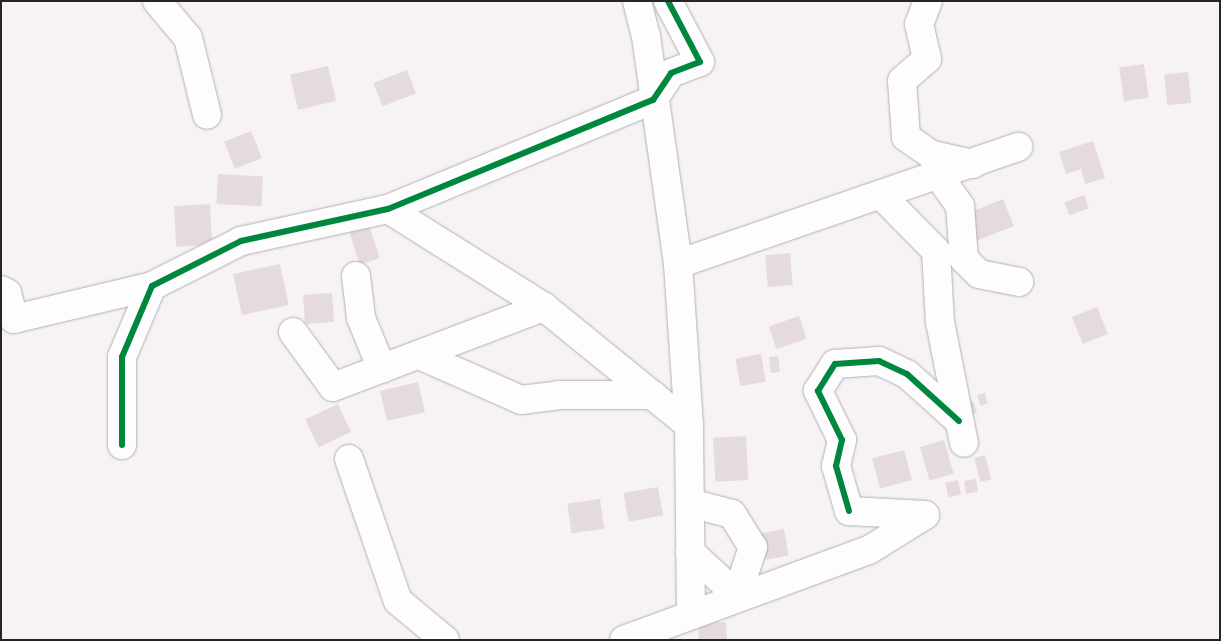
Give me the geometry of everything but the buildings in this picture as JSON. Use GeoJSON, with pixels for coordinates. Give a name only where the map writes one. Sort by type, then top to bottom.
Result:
{"type":"FeatureCollection","features":[{"type":"Feature","properties":{"kind":"street"},"geometry":{"type":"LineString","coordinates":[[157,1],[174,12],[188,38],[207,115]]}},
{"type":"Feature","properties":{"kind":"street"},"geometry":{"type":"LineString","coordinates":[[638,1],[678,264],[689,426],[691,611]]}},
{"type":"Feature","properties":{"kind":"street"},"geometry":{"type":"LineString","coordinates":[[1,290],[7,293],[14,320],[152,286],[241,241],[388,209],[653,100],[670,73],[700,62],[668,1]]}},
{"type":"Feature","properties":{"kind":"street"},"geometry":{"type":"LineString","coordinates":[[928,1],[919,24],[927,59],[902,81],[906,137],[932,156],[973,164]]}},
{"type":"Feature","properties":{"kind":"street"},"geometry":{"type":"LineString","coordinates":[[678,264],[883,197],[1018,147]]}},
{"type":"Feature","properties":{"kind":"street"},"geometry":{"type":"LineString","coordinates":[[939,176],[960,206],[964,260],[979,274],[1019,282]]}},
{"type":"Feature","properties":{"kind":"street"},"geometry":{"type":"LineString","coordinates":[[624,640],[691,611],[869,550],[925,515],[849,511],[836,466],[842,440],[818,391],[835,364],[879,361],[907,374],[961,432],[940,322],[936,251],[883,197]]}},
{"type":"Feature","properties":{"kind":"street"},"geometry":{"type":"LineString","coordinates":[[388,209],[544,307],[689,426]]}},
{"type":"Feature","properties":{"kind":"street"},"geometry":{"type":"LineString","coordinates":[[356,276],[361,318],[382,369]]}},
{"type":"Feature","properties":{"kind":"street"},"geometry":{"type":"LineString","coordinates":[[122,445],[122,356],[152,286]]}},
{"type":"Feature","properties":{"kind":"street"},"geometry":{"type":"LineString","coordinates":[[293,332],[333,387],[544,307]]}},
{"type":"Feature","properties":{"kind":"street"},"geometry":{"type":"LineString","coordinates":[[419,355],[522,400],[559,395],[653,395]]}},
{"type":"Feature","properties":{"kind":"street"},"geometry":{"type":"LineString","coordinates":[[349,459],[398,601],[445,640]]}},
{"type":"Feature","properties":{"kind":"street"},"geometry":{"type":"LineString","coordinates":[[690,504],[732,514],[753,547],[737,595]]}},
{"type":"Feature","properties":{"kind":"street"},"geometry":{"type":"LineString","coordinates":[[690,552],[737,595]]}},
{"type":"Feature","properties":{"kind":"cycle path"},"geometry":{"type":"LineString","coordinates":[[122,445],[122,357],[152,286],[241,241],[388,209],[653,100],[671,73],[700,62],[668,1]]}},
{"type":"Feature","properties":{"kind":"cycle path"},"geometry":{"type":"LineString","coordinates":[[849,511],[836,466],[842,440],[818,391],[835,364],[879,361],[907,374],[959,421]]}}]}
